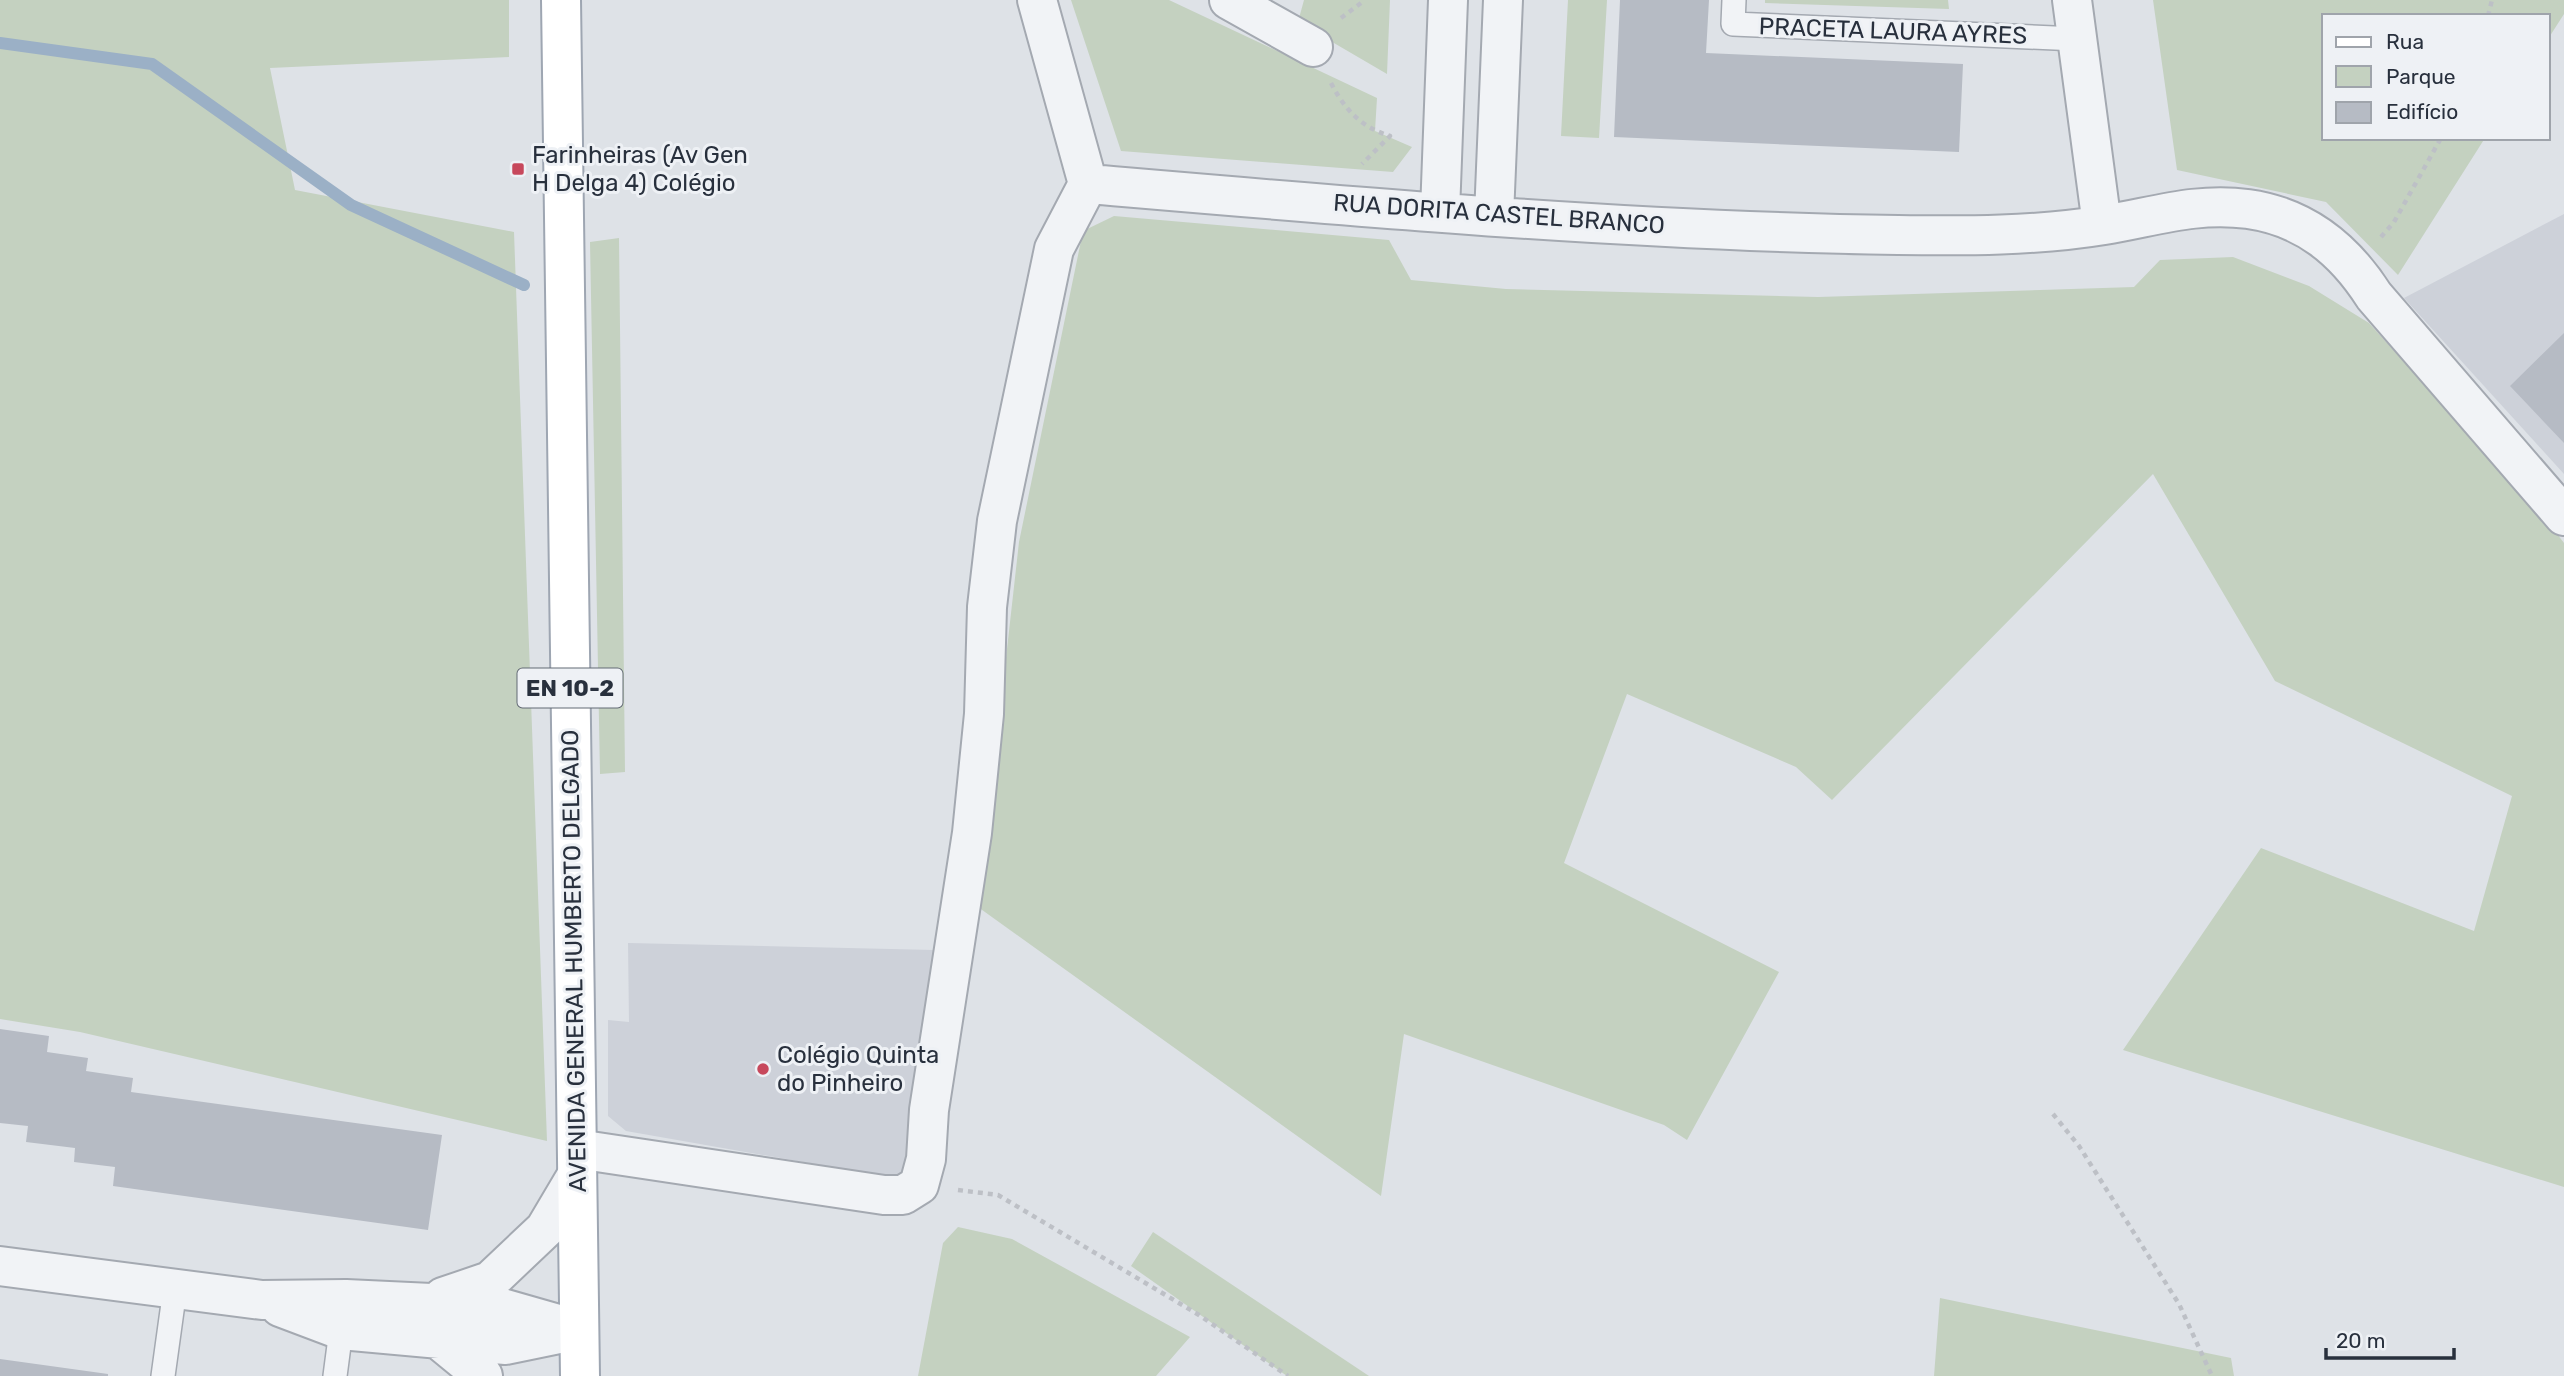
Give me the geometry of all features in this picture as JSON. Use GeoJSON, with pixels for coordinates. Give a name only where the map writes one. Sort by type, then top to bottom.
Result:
{"type":"FeatureCollection","features":[{"type":"Feature","properties":{"kind":"main road","name":"AVENIDA GENERAL HUMBERTO DELGADO"},"geometry":{"type":"LineString","coordinates":[[561,0],[580,1376]]}},
{"type":"Feature","properties":{"kind":"street"},"geometry":{"type":"LineString","coordinates":[[428,1302],[490,1281],[545,1229],[577,1162],[884,1195],[903,1195],[919,1185],[926,1159],[929,1110],[972,833],[984,714],[987,607],[997,521],[1054,249],[1088,184],[1037,0]]}},
{"type":"Feature","properties":{"kind":"street"},"geometry":{"type":"LineString","coordinates":[[1230,0],[1313,47]]}},
{"type":"Feature","properties":{"kind":"street"},"geometry":{"type":"LineString","coordinates":[[1440,212],[1448,0]]}},
{"type":"Feature","properties":{"kind":"street"},"geometry":{"type":"LineString","coordinates":[[1494,216],[1503,0]]}},
{"type":"Feature","properties":{"kind":"street"},"geometry":{"type":"LineString","coordinates":[[2072,0],[2102,225]]}},
{"type":"Feature","properties":{"kind":"street","name":"RUA DORITA CASTEL BRANCO"},"geometry":{"type":"LineString","coordinates":[[1088,184],[1568,222],[1899,235],[2000,233],[2102,225],[2193,206],[2250,209],[2296,222],[2320,234],[2355,267],[2374,296],[2564,516]]}},
{"type":"Feature","properties":{"kind":"street"},"geometry":{"type":"LineString","coordinates":[[0,1266],[262,1300],[346,1298],[495,1306],[579,1330]]}},
{"type":"Feature","properties":{"kind":"street"},"geometry":{"type":"LineString","coordinates":[[262,1300],[341,1330],[506,1345],[579,1330]]}},
{"type":"Feature","properties":{"kind":"street"},"geometry":{"type":"LineString","coordinates":[[438,1339],[483,1376]]}},
{"type":"Feature","properties":{"kind":"lane","name":"PRACETA LAURA AYRES"},"geometry":{"type":"LineString","coordinates":[[1734,0],[1733,24],[2077,39]]}},
{"type":"Feature","properties":{"kind":"lane"},"geometry":{"type":"LineString","coordinates":[[163,1376],[175,1289]]}},
{"type":"Feature","properties":{"kind":"lane"},"geometry":{"type":"LineString","coordinates":[[335,1376],[341,1330]]}},
{"type":"Feature","properties":{"kind":"path"},"geometry":{"type":"LineString","coordinates":[[1313,47],[1342,104],[1355,118],[1375,131],[1390,136],[1358,169],[1356,205]]}},
{"type":"Feature","properties":{"kind":"path"},"geometry":{"type":"LineString","coordinates":[[2355,267],[2394,222],[2440,140]]}},
{"type":"Feature","properties":{"kind":"path"},"geometry":{"type":"LineString","coordinates":[[2053,1114],[2079,1146],[2179,1304],[2212,1376]]}},
{"type":"Feature","properties":{"kind":"path"},"geometry":{"type":"LineString","coordinates":[[919,1185],[998,1195],[1199,1315],[1288,1376]]}},
{"type":"Feature","properties":{"kind":"shaded area"},"geometry":{"type":"Polygon","coordinates":[[[2564,214],[2564,474],[2404,298],[2564,214]]]}},
{"type":"Feature","properties":{"kind":"shaded area","name":"Colégio Quinta do Pinheiro"},"geometry":{"type":"Polygon","coordinates":[[[628,943],[934,950],[905,1168],[894,1178],[626,1131],[608,1116],[608,1020],[629,1022],[628,943]]]}},
{"type":"Feature","properties":{"kind":"green space"},"geometry":{"type":"Polygon","coordinates":[[[0,0],[509,0],[509,57],[270,68],[295,190],[514,232],[547,1141],[80,1032],[0,1019],[0,0]]]}},
{"type":"Feature","properties":{"kind":"green space"},"geometry":{"type":"Polygon","coordinates":[[[1071,0],[1169,0],[1377,98],[1375,131],[1412,147],[1393,172],[1121,151],[1071,0]]]}},
{"type":"Feature","properties":{"kind":"green space"},"geometry":{"type":"Polygon","coordinates":[[[1304,0],[1390,0],[1387,74],[1298,22],[1304,0]]]}},
{"type":"Feature","properties":{"kind":"green space"},"geometry":{"type":"Polygon","coordinates":[[[1568,0],[1607,0],[1599,138],[1561,136],[1568,0]]]}},
{"type":"Feature","properties":{"kind":"green space"},"geometry":{"type":"Polygon","coordinates":[[[1765,0],[1948,0],[1949,9],[1765,3],[1765,0]]]}},
{"type":"Feature","properties":{"kind":"green space"},"geometry":{"type":"Polygon","coordinates":[[[2153,0],[2564,0],[2564,14],[2550,36],[2550,14],[2322,14],[2322,140],[2484,140],[2398,275],[2326,202],[2177,170],[2153,0]]]}},
{"type":"Feature","properties":{"kind":"green space"},"geometry":{"type":"Polygon","coordinates":[[[1114,216],[1389,240],[1411,280],[1506,289],[1818,297],[2134,287],[2160,260],[2233,257],[2309,286],[2369,323],[2564,543],[2564,1187],[2123,1050],[2261,848],[2474,931],[2512,796],[2275,681],[2153,474],[1832,800],[1796,767],[1627,694],[1564,863],[1779,972],[1687,1140],[1664,1125],[1404,1034],[1381,1196],[978,907],[1019,542],[1083,231],[1114,216]]]}},
{"type":"Feature","properties":{"kind":"green space"},"geometry":{"type":"Polygon","coordinates":[[[619,238],[625,772],[600,774],[590,242],[619,238]]]}},
{"type":"Feature","properties":{"kind":"green space"},"geometry":{"type":"Polygon","coordinates":[[[958,1227],[1012,1239],[1190,1337],[1156,1376],[918,1376],[943,1243],[958,1227]]]}},
{"type":"Feature","properties":{"kind":"green space"},"geometry":{"type":"Polygon","coordinates":[[[1153,1232],[1369,1376],[1287,1376],[1131,1266],[1153,1232]]]}},
{"type":"Feature","properties":{"kind":"green space"},"geometry":{"type":"Polygon","coordinates":[[[1940,1298],[2231,1358],[2234,1376],[1934,1376],[1940,1298]]]}},
{"type":"Feature","properties":{"kind":"building"},"geometry":{"type":"Polygon","coordinates":[[[1620,0],[1709,0],[1706,53],[1963,64],[1959,152],[1614,137],[1620,0]]]}},
{"type":"Feature","properties":{"kind":"building"},"geometry":{"type":"Polygon","coordinates":[[[2564,333],[2564,443],[2510,386],[2564,333]]]}},
{"type":"Feature","properties":{"kind":"building"},"geometry":{"type":"Polygon","coordinates":[[[0,1029],[49,1036],[47,1052],[88,1058],[86,1071],[133,1078],[131,1092],[442,1135],[428,1230],[113,1186],[115,1167],[74,1162],[75,1148],[26,1142],[28,1126],[0,1123],[0,1029]]]}},
{"type":"Feature","properties":{"kind":"building"},"geometry":{"type":"Polygon","coordinates":[[[0,1359],[108,1374],[108,1376],[0,1376],[0,1359]]]}},
{"type":"Feature","properties":{"kind":"waterway"},"geometry":{"type":"LineString","coordinates":[[0,43],[152,64],[351,205],[524,285]]}},
{"type":"Feature","properties":{"kind":"place","name":"Farinheiras (Av Gen H Delga 4) Colégio"},"geometry":{"type":"Point","coordinates":[518,169]}},
{"type":"Feature","properties":{"kind":"place","name":"Colégio Quinta do Pinheiro"},"geometry":{"type":"Point","coordinates":[763,1069]}}]}
